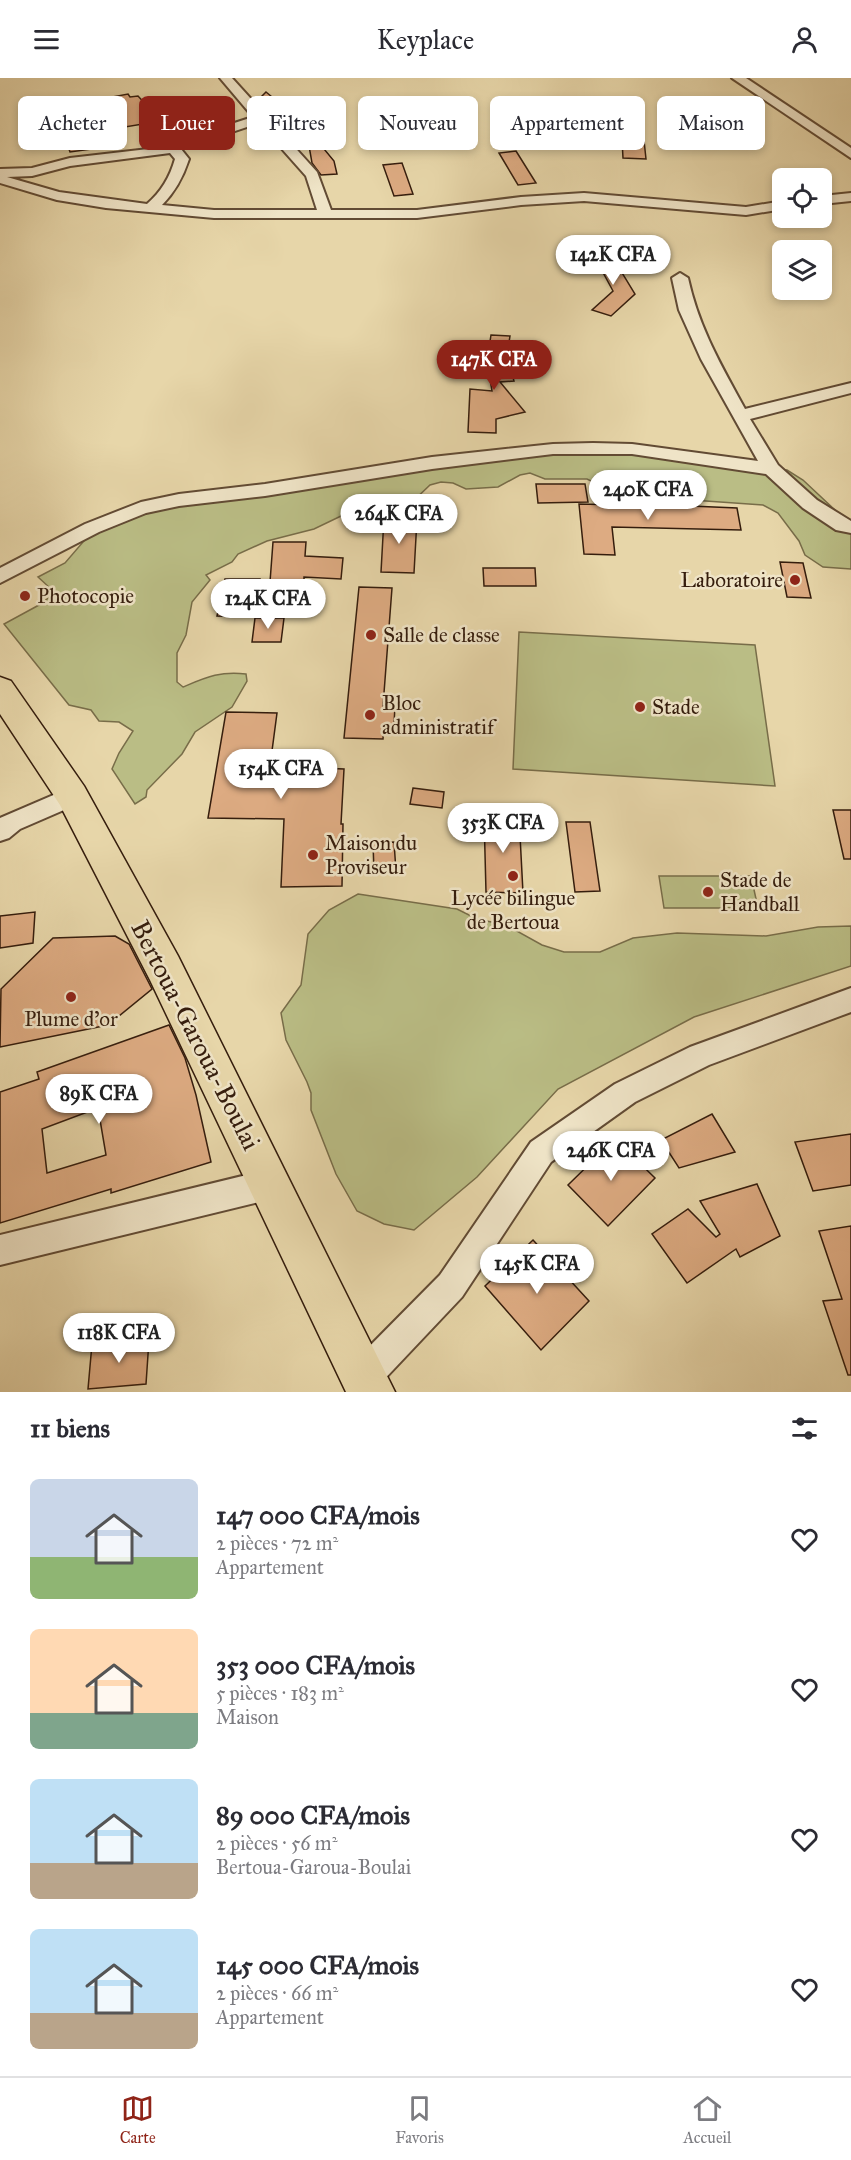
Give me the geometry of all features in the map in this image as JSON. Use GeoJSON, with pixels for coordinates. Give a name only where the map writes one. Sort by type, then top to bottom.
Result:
{"type":"FeatureCollection","features":[{"type":"Feature","properties":{"kind":"highway","name":"Bertoua-Garoua-Boulai"},"geometry":{"type":"LineString","coordinates":[[0,689],[72,796],[164,968],[367,1384]]}},
{"type":"Feature","properties":{"kind":"street"},"geometry":{"type":"LineString","coordinates":[[226,78],[247,101]]}},
{"type":"Feature","properties":{"kind":"street"},"geometry":{"type":"LineString","coordinates":[[738,78],[798,116],[851,154]]}},
{"type":"Feature","properties":{"kind":"street"},"geometry":{"type":"LineString","coordinates":[[0,173],[32,172],[70,162],[139,155],[163,150]]}},
{"type":"Feature","properties":{"kind":"street"},"geometry":{"type":"LineString","coordinates":[[150,208],[162,199],[178,174],[182,159],[175,150]]}},
{"type":"Feature","properties":{"kind":"street"},"geometry":{"type":"LineString","coordinates":[[290,150],[312,175],[325,213]]}},
{"type":"Feature","properties":{"kind":"street"},"geometry":{"type":"LineString","coordinates":[[0,179],[57,196],[214,214],[417,214],[521,201],[584,197],[746,211],[772,207]]}},
{"type":"Feature","properties":{"kind":"street"},"geometry":{"type":"LineString","coordinates":[[832,199],[851,197]]}},
{"type":"Feature","properties":{"kind":"street"},"geometry":{"type":"LineString","coordinates":[[680,278],[687,310],[709,359],[759,450],[772,469],[810,504],[843,526],[851,527]]}},
{"type":"Feature","properties":{"kind":"street"},"geometry":{"type":"LineString","coordinates":[[740,416],[851,388]]}},
{"type":"Feature","properties":{"kind":"street"},"geometry":{"type":"LineString","coordinates":[[0,576],[92,528],[141,508],[179,500],[265,490],[412,466],[553,449],[593,448],[632,449],[772,469]]}},
{"type":"Feature","properties":{"kind":"street"},"geometry":{"type":"LineString","coordinates":[[0,831],[12,822],[72,796]]}},
{"type":"Feature","properties":{"kind":"street"},"geometry":{"type":"LineString","coordinates":[[367,1384],[451,1286],[541,1152],[625,1093],[700,1056],[851,1000]]}},
{"type":"Feature","properties":{"kind":"street"},"geometry":{"type":"LineString","coordinates":[[0,1250],[271,1184]]}},
{"type":"Feature","properties":{"kind":"green space"},"geometry":{"type":"Polygon","coordinates":[[[557,450],[622,450],[787,470],[803,480],[851,525],[851,569],[823,567],[805,555],[799,541],[778,513],[763,505],[620,495],[587,479],[545,479],[530,473],[520,475],[498,487],[466,489],[453,483],[441,482],[430,485],[409,505],[341,516],[314,529],[267,541],[238,554],[232,562],[206,575],[210,580],[192,602],[186,635],[177,653],[177,682],[183,687],[229,673],[246,674],[247,681],[232,707],[195,732],[182,754],[147,790],[146,797],[135,804],[112,769],[133,731],[119,722],[99,721],[91,710],[69,705],[4,624],[51,596],[50,588],[38,577],[65,563],[89,535],[144,509],[557,450]]]}},
{"type":"Feature","properties":{"kind":"green space","name":"Stade"},"geometry":{"type":"Polygon","coordinates":[[[519,632],[755,645],[775,786],[513,769],[519,632]]]}},
{"type":"Feature","properties":{"kind":"green space","name":"Stade de Handball"},"geometry":{"type":"Polygon","coordinates":[[[659,876],[751,876],[758,908],[664,908],[659,876]]]}},
{"type":"Feature","properties":{"kind":"green space"},"geometry":{"type":"Polygon","coordinates":[[[358,894],[457,909],[477,919],[506,925],[542,945],[564,952],[600,952],[633,938],[677,933],[766,936],[818,927],[851,926],[851,966],[694,1017],[558,1089],[477,1177],[414,1230],[384,1224],[357,1211],[336,1174],[311,1110],[311,1093],[286,1040],[281,1013],[301,985],[308,934],[329,910],[358,894]]]}},
{"type":"Feature","properties":{"kind":"building"},"geometry":{"type":"Polygon","coordinates":[[[128,94],[130,97],[139,97],[139,125],[127,127],[127,96],[118,96],[128,94]]]}},
{"type":"Feature","properties":{"kind":"building"},"geometry":{"type":"Polygon","coordinates":[[[310,150],[325,150],[334,161],[337,174],[321,175],[312,163],[310,150]]]}},
{"type":"Feature","properties":{"kind":"building"},"geometry":{"type":"Polygon","coordinates":[[[623,150],[645,150],[646,159],[623,158],[623,150]]]}},
{"type":"Feature","properties":{"kind":"building"},"geometry":{"type":"Polygon","coordinates":[[[516,151],[536,183],[518,185],[499,153],[516,151]]]}},
{"type":"Feature","properties":{"kind":"building"},"geometry":{"type":"Polygon","coordinates":[[[402,163],[413,194],[394,196],[383,165],[402,163]]]}},
{"type":"Feature","properties":{"kind":"building"},"geometry":{"type":"Polygon","coordinates":[[[610,253],[635,294],[611,316],[592,310],[613,291],[593,254],[610,253]]]}},
{"type":"Feature","properties":{"kind":"building"},"geometry":{"type":"Polygon","coordinates":[[[491,335],[510,336],[507,355],[514,381],[500,382],[525,412],[496,419],[496,433],[468,432],[470,389],[492,391],[487,361],[491,335]]]}},
{"type":"Feature","properties":{"kind":"building"},"geometry":{"type":"Polygon","coordinates":[[[536,484],[585,484],[588,502],[538,503],[536,484]]]}},
{"type":"Feature","properties":{"kind":"building"},"geometry":{"type":"Polygon","coordinates":[[[620,503],[737,508],[741,530],[612,527],[615,555],[584,554],[579,504],[620,505],[620,503]]]}},
{"type":"Feature","properties":{"kind":"building"},"geometry":{"type":"Polygon","coordinates":[[[384,518],[417,519],[414,573],[381,572],[384,518]]]}},
{"type":"Feature","properties":{"kind":"building"},"geometry":{"type":"Polygon","coordinates":[[[273,542],[306,542],[305,556],[343,558],[341,579],[304,577],[304,582],[270,582],[273,542]]]}},
{"type":"Feature","properties":{"kind":"building","name":"Laboratoire"},"geometry":{"type":"Polygon","coordinates":[[[780,562],[803,563],[811,598],[787,597],[780,562]]]}},
{"type":"Feature","properties":{"kind":"building"},"geometry":{"type":"Polygon","coordinates":[[[483,568],[535,568],[536,586],[484,586],[483,568]]]}},
{"type":"Feature","properties":{"kind":"building"},"geometry":{"type":"Polygon","coordinates":[[[225,579],[260,579],[254,617],[217,616],[225,579]]]}},
{"type":"Feature","properties":{"kind":"building"},"geometry":{"type":"Polygon","coordinates":[[[359,587],[392,588],[383,706],[395,706],[394,724],[384,724],[383,739],[344,738],[359,587]]]}},
{"type":"Feature","properties":{"kind":"building"},"geometry":{"type":"Polygon","coordinates":[[[255,618],[284,618],[281,642],[252,642],[255,618]]]}},
{"type":"Feature","properties":{"kind":"building"},"geometry":{"type":"Polygon","coordinates":[[[226,712],[277,713],[270,766],[344,769],[341,824],[343,824],[342,886],[281,887],[284,819],[208,818],[226,712]]]}},
{"type":"Feature","properties":{"kind":"building"},"geometry":{"type":"Polygon","coordinates":[[[413,788],[444,792],[442,808],[410,804],[413,788]]]}},
{"type":"Feature","properties":{"kind":"building"},"geometry":{"type":"Polygon","coordinates":[[[833,810],[851,810],[851,859],[844,859],[833,810]]]}},
{"type":"Feature","properties":{"kind":"building"},"geometry":{"type":"Polygon","coordinates":[[[484,815],[519,816],[523,893],[486,892],[484,815]]]}},
{"type":"Feature","properties":{"kind":"building"},"geometry":{"type":"Polygon","coordinates":[[[566,822],[590,822],[600,891],[575,892],[566,822]]]}},
{"type":"Feature","properties":{"kind":"building"},"geometry":{"type":"Polygon","coordinates":[[[394,842],[396,871],[374,872],[373,843],[394,842]]]}},
{"type":"Feature","properties":{"kind":"building"},"geometry":{"type":"Polygon","coordinates":[[[35,912],[33,943],[0,948],[0,916],[35,912]]]}},
{"type":"Feature","properties":{"kind":"building","name":"Plume d'or"},"geometry":{"type":"Polygon","coordinates":[[[115,936],[129,944],[152,989],[108,1025],[0,1047],[1,989],[53,938],[115,936]]]}},
{"type":"Feature","properties":{"kind":"building"},"geometry":{"type":"Polygon","coordinates":[[[169,1025],[185,1058],[211,1162],[111,1193],[111,1189],[0,1223],[0,1092],[39,1079],[37,1072],[169,1025]],[[98,1108],[42,1129],[47,1173],[106,1155],[98,1108]]]}},
{"type":"Feature","properties":{"kind":"building"},"geometry":{"type":"Polygon","coordinates":[[[712,1114],[735,1152],[679,1168],[661,1140],[712,1114]]]}},
{"type":"Feature","properties":{"kind":"building"},"geometry":{"type":"Polygon","coordinates":[[[851,1134],[851,1185],[813,1191],[795,1142],[851,1134]]]}},
{"type":"Feature","properties":{"kind":"building"},"geometry":{"type":"Polygon","coordinates":[[[615,1139],[655,1178],[608,1226],[568,1185],[615,1139]]]}},
{"type":"Feature","properties":{"kind":"building"},"geometry":{"type":"Polygon","coordinates":[[[757,1184],[780,1236],[740,1257],[736,1249],[687,1283],[652,1234],[688,1209],[716,1237],[720,1234],[700,1201],[757,1184]]]}},
{"type":"Feature","properties":{"kind":"building"},"geometry":{"type":"Polygon","coordinates":[[[851,1226],[851,1375],[848,1375],[823,1301],[842,1299],[819,1231],[851,1226]]]}},
{"type":"Feature","properties":{"kind":"building"},"geometry":{"type":"Polygon","coordinates":[[[533,1240],[589,1301],[541,1350],[485,1286],[533,1240]]]}},
{"type":"Feature","properties":{"kind":"building"},"geometry":{"type":"Polygon","coordinates":[[[149,1340],[146,1384],[88,1389],[92,1344],[149,1340]]]}},
{"type":"Feature","properties":{"kind":"place","name":"Laboratoire"},"geometry":{"type":"Point","coordinates":[795,580]}},
{"type":"Feature","properties":{"kind":"place","name":"Photocopie"},"geometry":{"type":"Point","coordinates":[25,596]}},
{"type":"Feature","properties":{"kind":"place","name":"Salle de classe"},"geometry":{"type":"Point","coordinates":[371,635]}},
{"type":"Feature","properties":{"kind":"place","name":"Stade"},"geometry":{"type":"Point","coordinates":[640,707]}},
{"type":"Feature","properties":{"kind":"place","name":"Bloc administratif"},"geometry":{"type":"Point","coordinates":[370,715]}},
{"type":"Feature","properties":{"kind":"place","name":"Maison du Proviseur"},"geometry":{"type":"Point","coordinates":[313,855]}},
{"type":"Feature","properties":{"kind":"place","name":"Lycée bilingue de Bertoua"},"geometry":{"type":"Point","coordinates":[513,876]}},
{"type":"Feature","properties":{"kind":"place","name":"Stade de Handball"},"geometry":{"type":"Point","coordinates":[708,892]}},
{"type":"Feature","properties":{"kind":"place","name":"Plume d'or"},"geometry":{"type":"Point","coordinates":[71,997]}}]}
